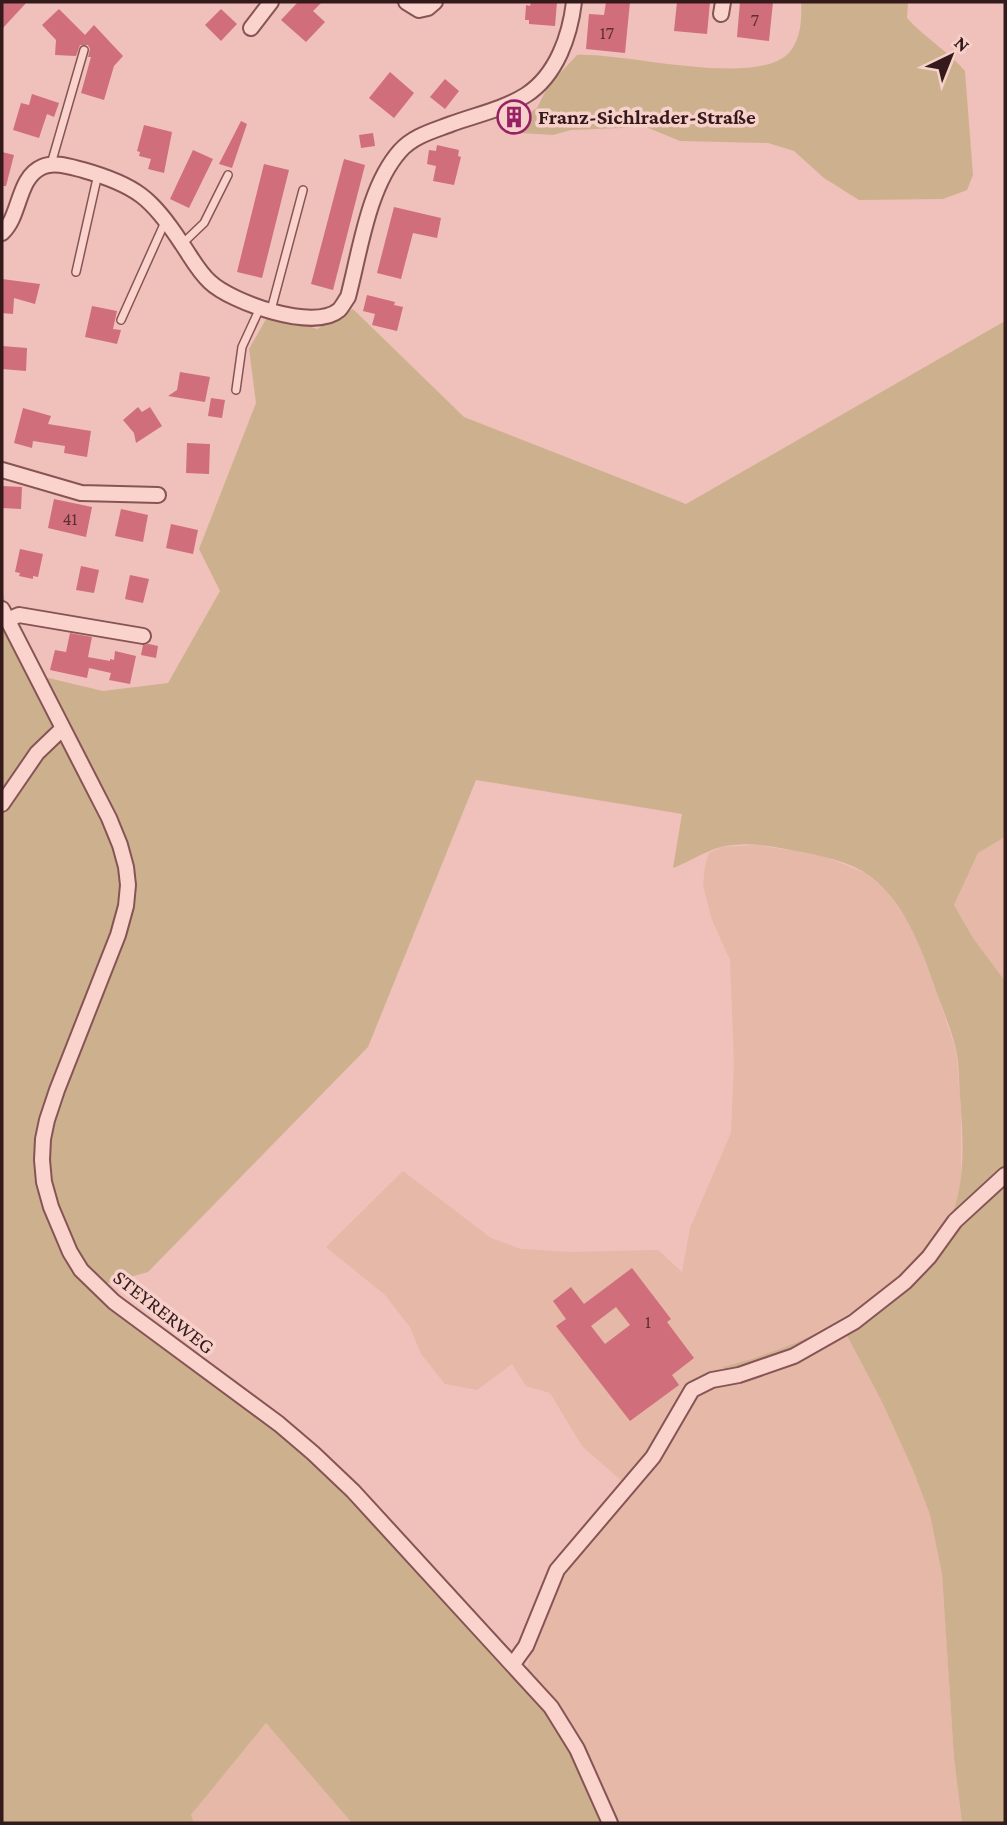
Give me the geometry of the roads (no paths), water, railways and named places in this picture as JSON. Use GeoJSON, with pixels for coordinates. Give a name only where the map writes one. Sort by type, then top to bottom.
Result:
{"type":"FeatureCollection","features":[{"type":"Feature","properties":{"kind":"street"},"geometry":{"type":"LineString","coordinates":[[251,28],[271,2]]}},
{"type":"Feature","properties":{"kind":"street"},"geometry":{"type":"LineString","coordinates":[[406,2],[419,10],[428,8],[435,2]]}},
{"type":"Feature","properties":{"kind":"street"},"geometry":{"type":"LineString","coordinates":[[2,233],[12,222],[33,173],[51,164],[98,174],[120,181],[140,192],[166,221],[209,282],[238,300],[313,319],[338,311],[348,297],[379,184],[390,164],[415,138],[510,103],[529,93],[559,57],[568,35],[574,2]]}},
{"type":"Feature","properties":{"kind":"street"},"geometry":{"type":"LineString","coordinates":[[2,470],[81,493],[158,495]]}},
{"type":"Feature","properties":{"kind":"street"},"geometry":{"type":"LineString","coordinates":[[4,614],[142,636]]}},
{"type":"Feature","properties":{"kind":"street","name":"STEYRERWEG"},"geometry":{"type":"LineString","coordinates":[[4,614],[113,827],[120,845],[128,885],[126,906],[118,935],[47,1120],[42,1160],[44,1182],[60,1233],[81,1270],[114,1302],[278,1424],[353,1491],[551,1707],[564,1727],[610,1823]]}},
{"type":"Feature","properties":{"kind":"street"},"geometry":{"type":"LineString","coordinates":[[2,804],[37,753],[62,729]]}},
{"type":"Feature","properties":{"kind":"street"},"geometry":{"type":"LineString","coordinates":[[513,1664],[526,1646],[557,1570],[653,1457],[692,1390],[712,1380],[739,1375],[794,1356],[854,1322],[905,1282],[925,1262],[955,1220],[1005,1175]]}},
{"type":"Feature","properties":{"kind":"lane"},"geometry":{"type":"LineString","coordinates":[[51,164],[84,50]]}},
{"type":"Feature","properties":{"kind":"lane"},"geometry":{"type":"LineString","coordinates":[[76,272],[98,174]]}},
{"type":"Feature","properties":{"kind":"lane"},"geometry":{"type":"LineString","coordinates":[[182,244],[204,223],[228,175]]}},
{"type":"Feature","properties":{"kind":"lane"},"geometry":{"type":"LineString","coordinates":[[236,390],[242,347],[266,308],[303,190]]}},
{"type":"Feature","properties":{"kind":"lane"},"geometry":{"type":"LineString","coordinates":[[121,320],[166,221]]}},
{"type":"Feature","properties":{"kind":"place","name":"Franz-Sichlrader-Straße"},"geometry":{"type":"Point","coordinates":[514,117]}}]}
